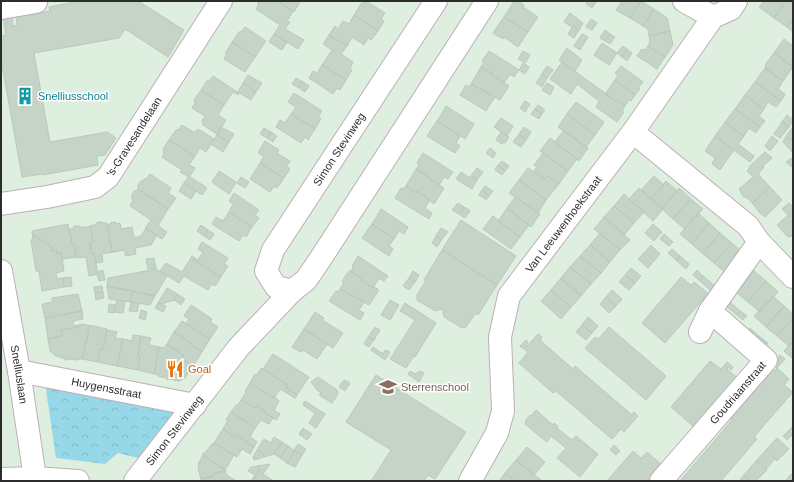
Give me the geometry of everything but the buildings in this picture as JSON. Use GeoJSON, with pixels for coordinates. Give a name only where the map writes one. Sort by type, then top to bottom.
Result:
{"type":"FeatureCollection","features":[{"type":"Feature","properties":{"kind":"street"},"geometry":{"type":"LineString","coordinates":[[1,8],[36,2],[35,1]]}},
{"type":"Feature","properties":{"kind":"street","name":"'s-Gravesandelaan"},"geometry":{"type":"LineString","coordinates":[[1,204],[47,197],[96,187],[108,177],[220,1]]}},
{"type":"Feature","properties":{"kind":"street","name":"Simon Stevinweg"},"geometry":{"type":"LineString","coordinates":[[292,291],[276,287],[266,271],[273,250],[436,1]]}},
{"type":"Feature","properties":{"kind":"street","name":"Simon Stevinweg"},"geometry":{"type":"LineString","coordinates":[[135,481],[195,405],[238,347],[292,291],[306,280],[322,258],[487,1]]}},
{"type":"Feature","properties":{"kind":"street"},"geometry":{"type":"LineString","coordinates":[[684,1],[713,17],[731,9],[736,1]]}},
{"type":"Feature","properties":{"kind":"street","name":"Van Leeuwenhoekstraat"},"geometry":{"type":"LineString","coordinates":[[470,481],[497,433],[503,411],[500,337],[509,296],[633,132],[713,17]]}},
{"type":"Feature","properties":{"kind":"street"},"geometry":{"type":"LineString","coordinates":[[633,132],[748,226],[759,242],[793,277]]}},
{"type":"Feature","properties":{"kind":"street"},"geometry":{"type":"LineString","coordinates":[[700,332],[710,311],[759,242]]}},
{"type":"Feature","properties":{"kind":"street","name":"Snelliuslaan"},"geometry":{"type":"LineString","coordinates":[[1,271],[19,371],[35,478]]}},
{"type":"Feature","properties":{"kind":"street","name":"Goudriaanstraat"},"geometry":{"type":"LineString","coordinates":[[661,481],[766,360],[710,311]]}},
{"type":"Feature","properties":{"kind":"street","name":"Huygensstraat"},"geometry":{"type":"LineString","coordinates":[[19,371],[195,405]]}},
{"type":"Feature","properties":{"kind":"street"},"geometry":{"type":"LineString","coordinates":[[1,479],[35,478],[78,481]]}},
{"type":"Feature","properties":{"kind":"green space"},"geometry":{"type":"Polygon","coordinates":[[[45,383],[177,408],[138,458],[118,453],[105,464],[56,458],[45,383]]]}},
{"type":"Feature","properties":{"kind":"place","name":"Snelliusschool"},"geometry":{"type":"Point","coordinates":[25,96]}},
{"type":"Feature","properties":{"kind":"place","name":"Goal"},"geometry":{"type":"Point","coordinates":[175,369]}},
{"type":"Feature","properties":{"kind":"place","name":"Sterrenschool"},"geometry":{"type":"Point","coordinates":[388,387]}}]}
